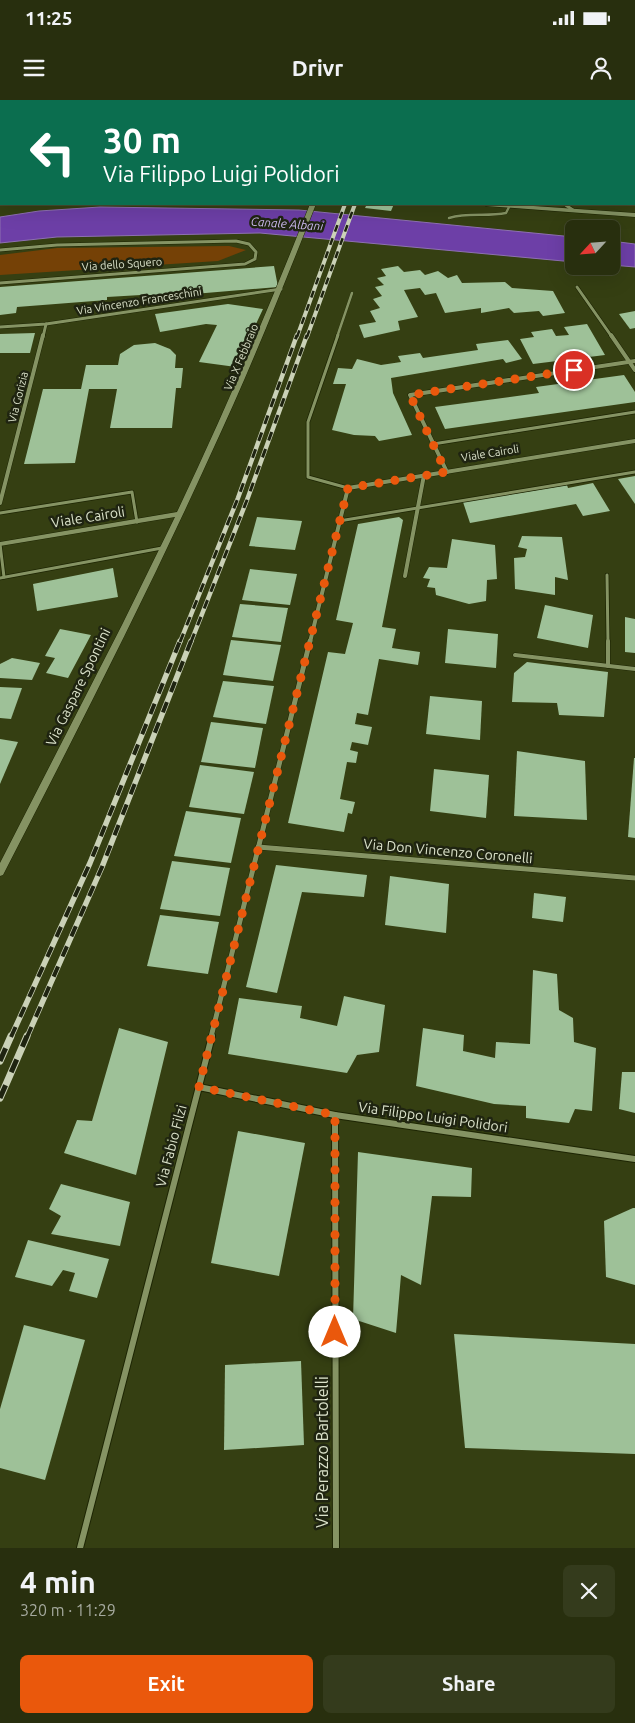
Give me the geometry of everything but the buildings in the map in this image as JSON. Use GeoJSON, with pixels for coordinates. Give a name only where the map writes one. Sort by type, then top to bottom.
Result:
{"type":"FeatureCollection","features":[{"type":"Feature","properties":{"kind":"street","name":"Via X Febbraio"},"geometry":{"type":"LineString","coordinates":[[180,514],[203,469],[281,289],[313,205]]}},
{"type":"Feature","properties":{"kind":"street"},"geometry":{"type":"LineString","coordinates":[[511,205],[635,215]]}},
{"type":"Feature","properties":{"kind":"street"},"geometry":{"type":"LineString","coordinates":[[566,205],[573,210]]}},
{"type":"Feature","properties":{"kind":"street","name":"Via dello Squero"},"geometry":{"type":"LineString","coordinates":[[0,250],[57,245],[236,241],[249,244],[256,252],[255,259],[245,264],[0,283]]}},
{"type":"Feature","properties":{"kind":"street"},"geometry":{"type":"LineString","coordinates":[[577,287],[635,370]]}},
{"type":"Feature","properties":{"kind":"street","name":"Via Vincenzo Franceschini"},"geometry":{"type":"LineString","coordinates":[[0,327],[46,324],[281,289]]}},
{"type":"Feature","properties":{"kind":"street","name":"Via Gorizia"},"geometry":{"type":"LineString","coordinates":[[0,503],[46,324]]}},
{"type":"Feature","properties":{"kind":"street"},"geometry":{"type":"LineString","coordinates":[[446,472],[410,395],[635,361]]}},
{"type":"Feature","properties":{"kind":"street","name":"Viale Cairoli"},"geometry":{"type":"LineString","coordinates":[[348,488],[635,441]]}},
{"type":"Feature","properties":{"kind":"street"},"geometry":{"type":"LineString","coordinates":[[405,576],[424,475]]}},
{"type":"Feature","properties":{"kind":"street","name":"Via Fabio Filzi"},"geometry":{"type":"LineString","coordinates":[[80,1548],[199,1087],[348,488]]}},
{"type":"Feature","properties":{"kind":"street","name":"Viale Cairoli"},"geometry":{"type":"LineString","coordinates":[[0,543],[180,514]]}},
{"type":"Feature","properties":{"kind":"street","name":"Via Gaspare Spontini"},"geometry":{"type":"LineString","coordinates":[[0,872],[180,514]]}},
{"type":"Feature","properties":{"kind":"street","name":"Via Don Vincenzo Coronelli"},"geometry":{"type":"LineString","coordinates":[[258,847],[635,878]]}},
{"type":"Feature","properties":{"kind":"street","name":"Via Filippo Luigi Polidori"},"geometry":{"type":"LineString","coordinates":[[199,1087],[335,1115],[635,1159]]}},
{"type":"Feature","properties":{"kind":"street","name":"Via Perazzo Bartolelli"},"geometry":{"type":"LineString","coordinates":[[335,1115],[336,1548]]}},
{"type":"Feature","properties":{"kind":"lane"},"geometry":{"type":"LineString","coordinates":[[449,218],[463,214],[496,216],[506,213],[511,205]]}},
{"type":"Feature","properties":{"kind":"lane"},"geometry":{"type":"LineString","coordinates":[[348,488],[308,477],[308,422],[352,293]]}},
{"type":"Feature","properties":{"kind":"lane"},"geometry":{"type":"LineString","coordinates":[[433,444],[635,412]]}},
{"type":"Feature","properties":{"kind":"lane"},"geometry":{"type":"LineString","coordinates":[[339,521],[635,472]]}},
{"type":"Feature","properties":{"kind":"lane"},"geometry":{"type":"LineString","coordinates":[[0,513],[132,492],[137,522]]}},
{"type":"Feature","properties":{"kind":"lane"},"geometry":{"type":"LineString","coordinates":[[0,543],[2,578],[162,548]]}},
{"type":"Feature","properties":{"kind":"lane"},"geometry":{"type":"LineString","coordinates":[[607,575],[608,666]]}},
{"type":"Feature","properties":{"kind":"lane"},"geometry":{"type":"LineString","coordinates":[[515,655],[635,669]]}},
{"type":"Feature","properties":{"kind":"shaded area"},"geometry":{"type":"Polygon","coordinates":[[[229,246],[246,250],[218,261],[0,275],[0,255],[57,248],[229,246]]]}},
{"type":"Feature","properties":{"kind":"water","name":"Canale Albani"},"geometry":{"type":"Polygon","coordinates":[[[100,207],[299,210],[565,236],[565,261],[260,233],[57,237],[0,243],[0,217],[39,211],[100,207]]]}},
{"type":"Feature","properties":{"kind":"water"},"geometry":{"type":"Polygon","coordinates":[[[620,242],[635,244],[635,267],[620,266],[620,242]]]}},
{"type":"Feature","properties":{"kind":"railway"},"geometry":{"type":"LineString","coordinates":[[297,337],[345,205]]}},
{"type":"Feature","properties":{"kind":"railway"},"geometry":{"type":"LineString","coordinates":[[307,337],[355,205]]}},
{"type":"Feature","properties":{"kind":"railway"},"geometry":{"type":"LineString","coordinates":[[180,642],[238,498],[297,335]]}},
{"type":"Feature","properties":{"kind":"railway"},"geometry":{"type":"LineString","coordinates":[[191,642],[247,500],[307,335]]}},
{"type":"Feature","properties":{"kind":"railway"},"geometry":{"type":"LineString","coordinates":[[11,1037],[90,863],[180,641]]}},
{"type":"Feature","properties":{"kind":"railway"},"geometry":{"type":"LineString","coordinates":[[27,1037],[102,867],[191,641]]}},
{"type":"Feature","properties":{"kind":"railway"},"geometry":{"type":"LineString","coordinates":[[0,1061],[11,1036]]}},
{"type":"Feature","properties":{"kind":"railway"},"geometry":{"type":"LineString","coordinates":[[0,1098],[27,1036]]}},
{"type":"Feature","properties":{"kind":"route"},"geometry":{"type":"LineString","coordinates":[[335,1332],[335,1115],[199,1087],[268,809],[348,488],[446,472],[410,395],[574,370]]}}]}
